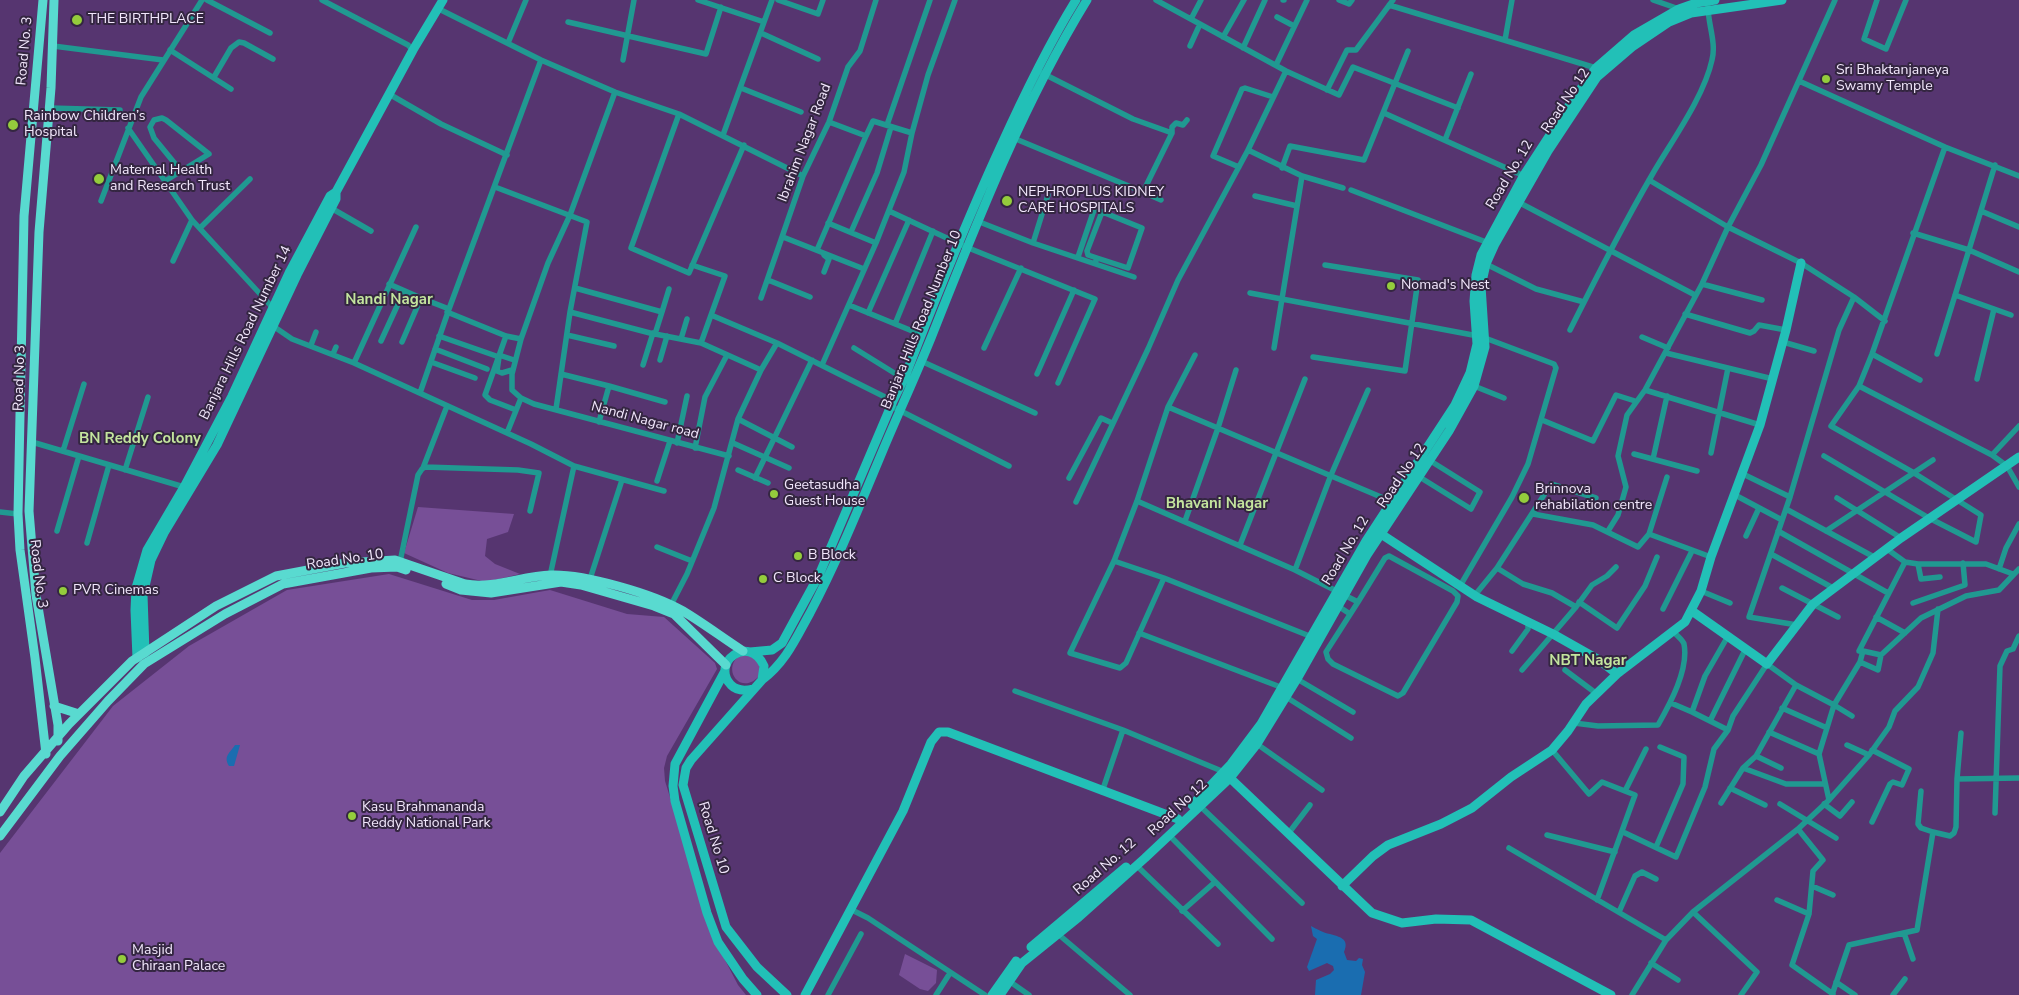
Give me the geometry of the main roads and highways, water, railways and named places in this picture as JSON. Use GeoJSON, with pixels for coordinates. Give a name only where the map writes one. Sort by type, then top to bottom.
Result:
{"type":"FeatureCollection","features":[{"type":"Feature","properties":{"kind":"main road","name":"Road No. 3"},"geometry":{"type":"LineString","coordinates":[[43,0],[24,216],[18,514],[20,550],[45,732],[48,771]]}},
{"type":"Feature","properties":{"kind":"main road","name":"Road No 3"},"geometry":{"type":"LineString","coordinates":[[54,0],[50,108],[39,232],[29,511],[33,572],[60,756]]}},
{"type":"Feature","properties":{"kind":"main road","name":"Banjara Hills Road Number 14"},"geometry":{"type":"LineString","coordinates":[[141,655],[135,610],[136,588],[150,552],[232,396],[290,271],[330,196],[336,192],[413,50],[443,0]]}},
{"type":"Feature","properties":{"kind":"main road","name":"Banjara Hills Road Number 10"},"geometry":{"type":"LineString","coordinates":[[762,680],[775,670],[788,653],[831,572],[922,335],[1010,136],[1076,0]]}},
{"type":"Feature","properties":{"kind":"main road","name":"Banjara Hills Road Number 10"},"geometry":{"type":"LineString","coordinates":[[1041,72],[1087,0]]}},
{"type":"Feature","properties":{"kind":"main road","name":"Road No 12"},"geometry":{"type":"LineString","coordinates":[[1000,995],[1022,963],[1137,866],[1200,806],[1256,744],[1297,679],[1338,606],[1342,592],[1449,431],[1474,386],[1485,347],[1482,337],[1481,286],[1486,264],[1495,244],[1579,102],[1604,69],[1669,22],[1709,3],[1782,0]]}},
{"type":"Feature","properties":{"kind":"main road","name":"Road No. 12"},"geometry":{"type":"LineString","coordinates":[[992,995],[1019,958],[1138,858],[1227,775],[1251,740],[1312,637],[1342,592],[1366,542],[1455,405],[1470,373],[1482,337],[1474,301],[1476,275],[1486,242],[1524,175],[1574,98],[1596,68],[1634,35],[1679,9],[1709,3]]}},
{"type":"Feature","properties":{"kind":"main road","name":"Banjara Hills Road Number 10"},"geometry":{"type":"LineString","coordinates":[[746,651],[772,650],[782,643],[819,576],[894,406],[921,361],[962,245],[977,221],[1010,136]]}},
{"type":"Feature","properties":{"kind":"main road","name":"Banjara Hills Road Number 14"},"geometry":{"type":"LineString","coordinates":[[150,552],[217,445],[336,199],[336,192]]}},
{"type":"Feature","properties":{"kind":"main road"},"geometry":{"type":"LineString","coordinates":[[1342,886],[1373,856],[1388,845],[1441,824],[1472,808],[1511,777],[1552,750],[1574,723],[1586,704],[1617,674],[1685,622],[1701,592],[1711,557],[1760,425],[1802,263]]}},
{"type":"Feature","properties":{"kind":"main road"},"geometry":{"type":"LineString","coordinates":[[1692,611],[1767,664],[1813,604],[1874,557],[2019,457]]}},
{"type":"Feature","properties":{"kind":"main road"},"geometry":{"type":"LineString","coordinates":[[1381,534],[1475,595],[1553,634],[1598,660],[1617,674]]}},
{"type":"Feature","properties":{"kind":"main road","name":"Road No. 10"},"geometry":{"type":"LineString","coordinates":[[24,776],[69,724],[141,655],[216,606],[276,576],[345,563],[395,560],[475,586],[550,580],[581,585],[669,612],[681,620],[725,668]]}},
{"type":"Feature","properties":{"kind":"main road","name":"Road No. 10"},"geometry":{"type":"LineString","coordinates":[[0,836],[60,756],[108,701],[144,664],[225,614],[283,584],[338,573],[388,567],[405,569],[461,590],[491,593],[573,576],[616,586],[671,605],[746,651]]}},
{"type":"Feature","properties":{"kind":"main road"},"geometry":{"type":"LineString","coordinates":[[675,764],[686,768],[762,680],[764,666],[756,655],[746,651],[735,653],[725,668],[729,683],[734,688],[740,690],[753,689]]}},
{"type":"Feature","properties":{"kind":"main road","name":"Road No 10"},"geometry":{"type":"LineString","coordinates":[[725,668],[675,764],[673,786],[675,801],[707,913],[718,942],[743,979],[757,995]]}},
{"type":"Feature","properties":{"kind":"main road"},"geometry":{"type":"LineString","coordinates":[[54,706],[79,714]]}},
{"type":"Feature","properties":{"kind":"main road"},"geometry":{"type":"LineString","coordinates":[[0,812],[24,776],[39,749],[45,732]]}},
{"type":"Feature","properties":{"kind":"main road"},"geometry":{"type":"LineString","coordinates":[[805,995],[904,811],[932,742],[939,732],[948,732],[1102,792],[1178,819]]}},
{"type":"Feature","properties":{"kind":"main road","name":"Road No 10"},"geometry":{"type":"LineString","coordinates":[[686,768],[683,785],[726,928],[757,967],[787,995]]}},
{"type":"Feature","properties":{"kind":"main road"},"geometry":{"type":"LineString","coordinates":[[1227,775],[1372,913],[1402,923],[1436,919],[1471,920],[1611,995]]}},
{"type":"Feature","properties":{"kind":"water"},"geometry":{"type":"Polygon","coordinates":[[[235,745],[240,745],[234,766],[229,766],[227,757],[235,745]]]}},
{"type":"Feature","properties":{"kind":"water"},"geometry":{"type":"Polygon","coordinates":[[[1311,926],[1343,939],[1346,944],[1344,952],[1347,960],[1356,961],[1359,958],[1363,959],[1362,965],[1365,972],[1361,995],[1315,995],[1316,980],[1330,974],[1334,970],[1333,966],[1327,963],[1309,971],[1307,967],[1317,939],[1313,936],[1311,926]]]}},
{"type":"Feature","properties":{"kind":"place","name":"THE BIRTHPLACE"},"geometry":{"type":"Point","coordinates":[77,20]}},
{"type":"Feature","properties":{"kind":"place","name":"Sri Bhaktanjaneya Swamy Temple"},"geometry":{"type":"Point","coordinates":[1826,79]}},
{"type":"Feature","properties":{"kind":"place","name":"Rainbow Children’s Hospital"},"geometry":{"type":"Point","coordinates":[13,125]}},
{"type":"Feature","properties":{"kind":"place","name":"Maternal Health and Research Trust"},"geometry":{"type":"Point","coordinates":[99,179]}},
{"type":"Feature","properties":{"kind":"place","name":"NEPHROPLUS KIDNEY CARE HOSPITALS"},"geometry":{"type":"Point","coordinates":[1007,201]}},
{"type":"Feature","properties":{"kind":"place","name":"Nomad's Nest"},"geometry":{"type":"Point","coordinates":[1391,286]}},
{"type":"Feature","properties":{"kind":"place","name":"Geetasudha Guest House"},"geometry":{"type":"Point","coordinates":[774,494]}},
{"type":"Feature","properties":{"kind":"place","name":"Brinnova rehabilation centre"},"geometry":{"type":"Point","coordinates":[1524,498]}},
{"type":"Feature","properties":{"kind":"place","name":"B Block"},"geometry":{"type":"Point","coordinates":[798,556]}},
{"type":"Feature","properties":{"kind":"place","name":"C Block"},"geometry":{"type":"Point","coordinates":[763,579]}},
{"type":"Feature","properties":{"kind":"place","name":"PVR Cinemas"},"geometry":{"type":"Point","coordinates":[63,591]}},
{"type":"Feature","properties":{"kind":"place","name":"Kasu Brahmananda Reddy National Park"},"geometry":{"type":"Point","coordinates":[352,816]}},
{"type":"Feature","properties":{"kind":"place","name":"Masjid Chiraan Palace"},"geometry":{"type":"Point","coordinates":[122,959]}},
{"type":"Feature","properties":{"kind":"district","name":"Nandi Nagar"},"geometry":{"type":"Point","coordinates":[389,300]}},
{"type":"Feature","properties":{"kind":"district","name":"BN Reddy Colony"},"geometry":{"type":"Point","coordinates":[140,439]}},
{"type":"Feature","properties":{"kind":"district","name":"Bhavani Nagar"},"geometry":{"type":"Point","coordinates":[1217,504]}},
{"type":"Feature","properties":{"kind":"district","name":"NBT Nagar"},"geometry":{"type":"Point","coordinates":[1588,661]}}]}
